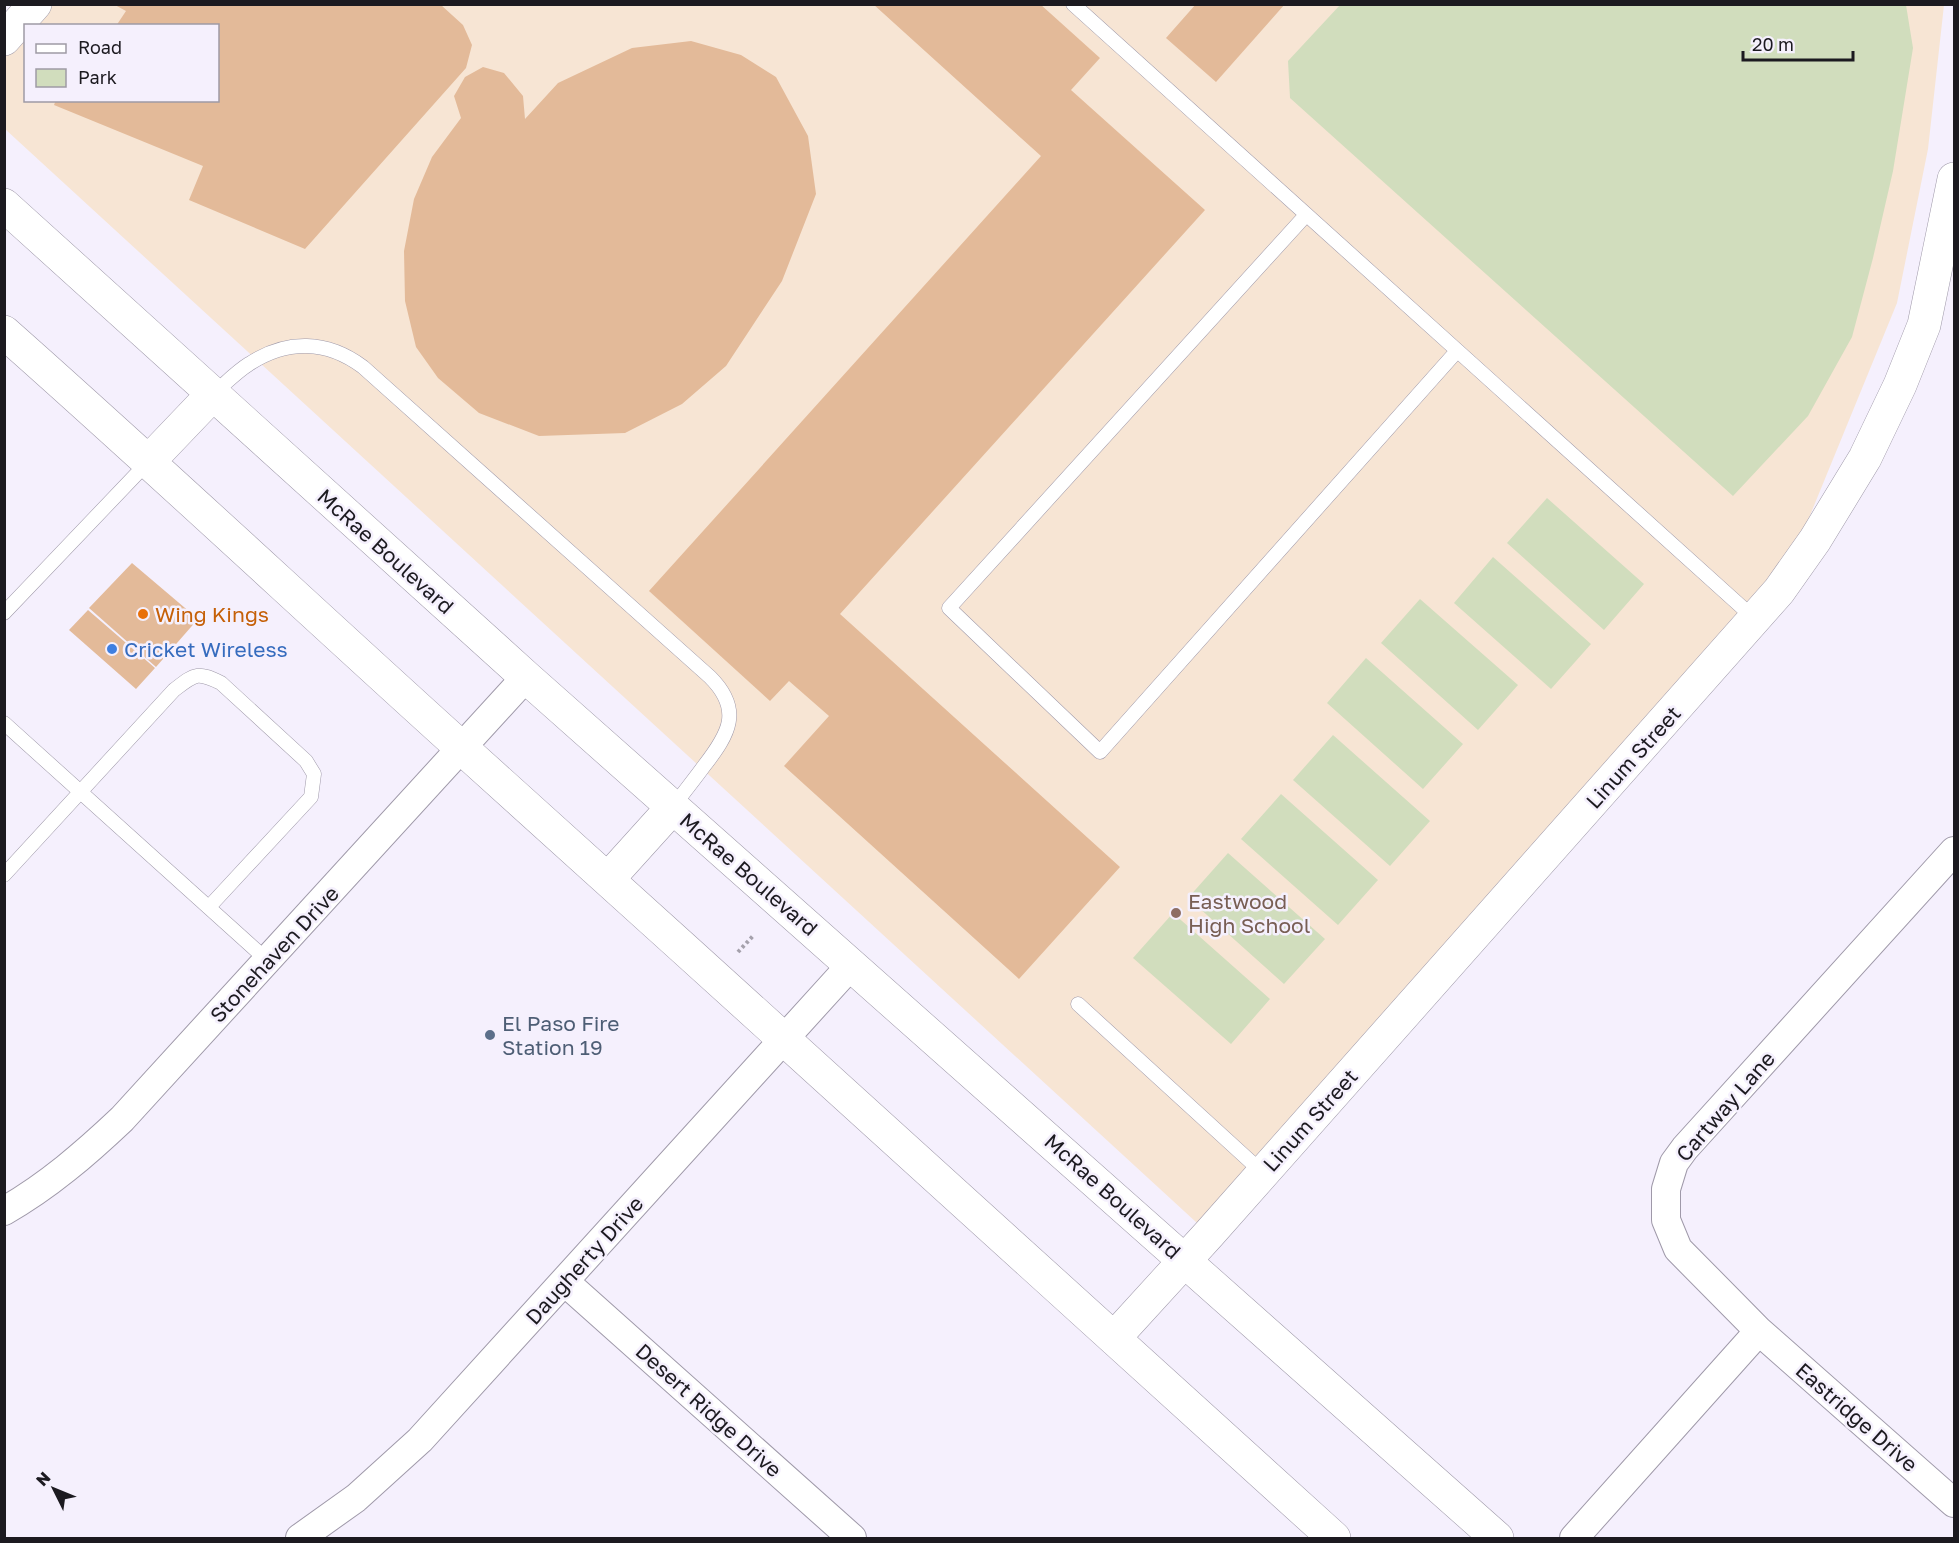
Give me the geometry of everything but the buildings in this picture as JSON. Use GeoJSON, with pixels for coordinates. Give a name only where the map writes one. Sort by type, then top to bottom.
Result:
{"type":"FeatureCollection","features":[{"type":"Feature","properties":{"kind":"main road"},"geometry":{"type":"LineString","coordinates":[[4,39],[35,4]]}},
{"type":"Feature","properties":{"kind":"main road","name":"Linum Street"},"geometry":{"type":"LineString","coordinates":[[1115,1337],[1779,591],[1815,540],[1865,458],[1900,385],[1924,325],[1954,179]]}},
{"type":"Feature","properties":{"kind":"main road","name":"McRae Boulevard"},"geometry":{"type":"LineString","coordinates":[[4,205],[526,677],[1497,1539]]}},
{"type":"Feature","properties":{"kind":"main road"},"geometry":{"type":"LineString","coordinates":[[4,333],[149,461],[1115,1337],[1334,1539]]}},
{"type":"Feature","properties":{"kind":"main road"},"geometry":{"type":"LineString","coordinates":[[149,461],[213,394]]}},
{"type":"Feature","properties":{"kind":"main road"},"geometry":{"type":"LineString","coordinates":[[608,879],[673,807]]}},
{"type":"Feature","properties":{"kind":"street","name":"Stonehaven Drive"},"geometry":{"type":"LineString","coordinates":[[4,1211],[24,1200],[83,1155],[122,1119],[526,677]]}},
{"type":"Feature","properties":{"kind":"street","name":"Cartway Lane"},"geometry":{"type":"LineString","coordinates":[[1759,1331],[1678,1249],[1666,1220],[1666,1189],[1674,1163],[1684,1148],[1954,851]]}},
{"type":"Feature","properties":{"kind":"street","name":"Daugherty Drive"},"geometry":{"type":"LineString","coordinates":[[300,1539],[356,1498],[420,1440],[852,964]]}},
{"type":"Feature","properties":{"kind":"street","name":"Desert Ridge Drive"},"geometry":{"type":"LineString","coordinates":[[565,1282],[852,1539]]}},
{"type":"Feature","properties":{"kind":"street","name":"Eastridge Drive"},"geometry":{"type":"LineString","coordinates":[[1759,1331],[1954,1503]]}},
{"type":"Feature","properties":{"kind":"street"},"geometry":{"type":"LineString","coordinates":[[1574,1539],[1759,1331]]}},
{"type":"Feature","properties":{"kind":"lane"},"geometry":{"type":"LineString","coordinates":[[1073,4],[1755,619]]}},
{"type":"Feature","properties":{"kind":"lane"},"geometry":{"type":"LineString","coordinates":[[1306,215],[949,608],[1100,752],[1457,351]]}},
{"type":"Feature","properties":{"kind":"lane"},"geometry":{"type":"LineString","coordinates":[[213,394],[248,364],[267,354],[306,345],[339,352],[363,367],[534,518],[710,677],[720,687],[727,700],[730,718],[723,741],[673,807]]}},
{"type":"Feature","properties":{"kind":"lane"},"geometry":{"type":"LineString","coordinates":[[4,613],[149,461]]}},
{"type":"Feature","properties":{"kind":"lane"},"geometry":{"type":"LineString","coordinates":[[4,875],[174,690],[191,677],[205,675],[221,683],[306,761],[314,774],[312,797],[209,907]]}},
{"type":"Feature","properties":{"kind":"lane"},"geometry":{"type":"LineString","coordinates":[[4,723],[268,961]]}},
{"type":"Feature","properties":{"kind":"lane"},"geometry":{"type":"LineString","coordinates":[[1078,1004],[1263,1173]]}},
{"type":"Feature","properties":{"kind":"shaded area","name":"Eastwood High School"},"geometry":{"type":"Polygon","coordinates":[[[42,4],[1944,5],[1928,149],[1897,303],[1779,591],[1209,1234],[5,129],[4,43],[42,4]]]}},
{"type":"Feature","properties":{"kind":"green space"},"geometry":{"type":"Polygon","coordinates":[[[1340,5],[1906,5],[1913,48],[1893,171],[1852,337],[1808,416],[1733,496],[1290,98],[1288,61],[1340,5]]]}},
{"type":"Feature","properties":{"kind":"green space"},"geometry":{"type":"Polygon","coordinates":[[[1547,498],[1644,584],[1604,630],[1507,543],[1547,498]]]}},
{"type":"Feature","properties":{"kind":"green space"},"geometry":{"type":"Polygon","coordinates":[[[1493,557],[1591,644],[1551,689],[1454,603],[1493,557]]]}},
{"type":"Feature","properties":{"kind":"green space"},"geometry":{"type":"Polygon","coordinates":[[[1420,599],[1518,685],[1478,730],[1381,643],[1420,599]]]}},
{"type":"Feature","properties":{"kind":"green space"},"geometry":{"type":"Polygon","coordinates":[[[1366,658],[1463,744],[1423,789],[1327,703],[1366,658]]]}},
{"type":"Feature","properties":{"kind":"green space"},"geometry":{"type":"Polygon","coordinates":[[[1333,735],[1430,821],[1390,866],[1293,780],[1333,735]]]}},
{"type":"Feature","properties":{"kind":"green space"},"geometry":{"type":"Polygon","coordinates":[[[1281,794],[1378,880],[1338,925],[1241,839],[1281,794]]]}},
{"type":"Feature","properties":{"kind":"green space"},"geometry":{"type":"Polygon","coordinates":[[[1228,853],[1325,939],[1284,984],[1188,898],[1228,853]]]}},
{"type":"Feature","properties":{"kind":"green space"},"geometry":{"type":"Polygon","coordinates":[[[1173,913],[1270,999],[1231,1044],[1133,958],[1173,913]]]}},
{"type":"Feature","properties":{"kind":"place","name":"Wing Kings"},"geometry":{"type":"Point","coordinates":[143,614]}},
{"type":"Feature","properties":{"kind":"place","name":"Cricket Wireless"},"geometry":{"type":"Point","coordinates":[112,649]}},
{"type":"Feature","properties":{"kind":"place","name":"Eastwood High School"},"geometry":{"type":"Point","coordinates":[1176,913]}},
{"type":"Feature","properties":{"kind":"place","name":"El Paso Fire Station 19"},"geometry":{"type":"Point","coordinates":[490,1035]}}]}
